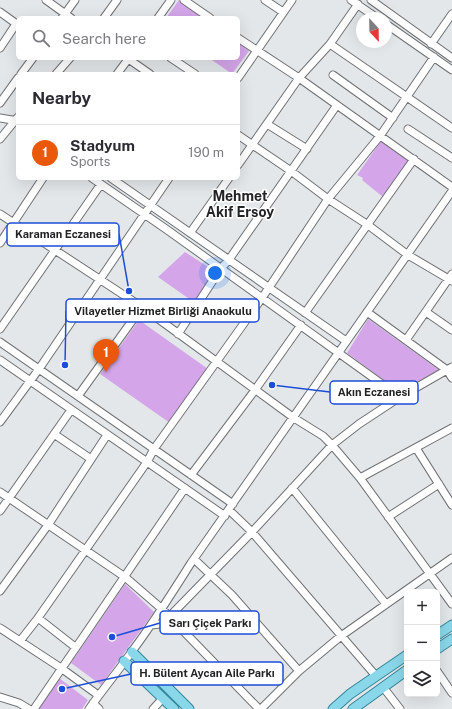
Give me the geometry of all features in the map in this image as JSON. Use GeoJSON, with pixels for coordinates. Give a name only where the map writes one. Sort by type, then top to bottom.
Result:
{"type":"FeatureCollection","features":[{"type":"Feature","properties":{"kind":"main road"},"geometry":{"type":"LineString","coordinates":[[440,633],[452,625]]}},
{"type":"Feature","properties":{"kind":"main road"},"geometry":{"type":"LineString","coordinates":[[440,647],[452,639]]}},
{"type":"Feature","properties":{"kind":"main road"},"geometry":{"type":"LineString","coordinates":[[132,652],[189,709]]}},
{"type":"Feature","properties":{"kind":"main road"},"geometry":{"type":"LineString","coordinates":[[333,709],[350,694],[404,657]]}},
{"type":"Feature","properties":{"kind":"main road"},"geometry":{"type":"LineString","coordinates":[[124,661],[174,709]]}},
{"type":"Feature","properties":{"kind":"main road"},"geometry":{"type":"LineString","coordinates":[[353,709],[404,672]]}},
{"type":"Feature","properties":{"kind":"street"},"geometry":{"type":"LineString","coordinates":[[46,0],[65,16]]}},
{"type":"Feature","properties":{"kind":"street"},"geometry":{"type":"LineString","coordinates":[[67,16],[75,0]]}},
{"type":"Feature","properties":{"kind":"street"},"geometry":{"type":"LineString","coordinates":[[105,16],[117,0]]}},
{"type":"Feature","properties":{"kind":"street"},"geometry":{"type":"LineString","coordinates":[[159,16],[171,0]]}},
{"type":"Feature","properties":{"kind":"street"},"geometry":{"type":"LineString","coordinates":[[184,0],[207,16]]}},
{"type":"Feature","properties":{"kind":"street"},"geometry":{"type":"LineString","coordinates":[[266,0],[283,12]]}},
{"type":"Feature","properties":{"kind":"street"},"geometry":{"type":"LineString","coordinates":[[240,75],[292,0]]}},
{"type":"Feature","properties":{"kind":"street"},"geometry":{"type":"LineString","coordinates":[[371,0],[452,58]]}},
{"type":"Feature","properties":{"kind":"street"},"geometry":{"type":"LineString","coordinates":[[240,162],[299,78],[330,44],[354,2],[368,12]]}},
{"type":"Feature","properties":{"kind":"street"},"geometry":{"type":"LineString","coordinates":[[0,12],[16,24]]}},
{"type":"Feature","properties":{"kind":"street"},"geometry":{"type":"LineString","coordinates":[[431,44],[452,14]]}},
{"type":"Feature","properties":{"kind":"street"},"geometry":{"type":"LineString","coordinates":[[0,48],[16,26]]}},
{"type":"Feature","properties":{"kind":"street"},"geometry":{"type":"LineString","coordinates":[[392,28],[452,70]]}},
{"type":"Feature","properties":{"kind":"street"},"geometry":{"type":"LineString","coordinates":[[240,39],[299,78],[452,187]]}},
{"type":"Feature","properties":{"kind":"street"},"geometry":{"type":"LineString","coordinates":[[330,44],[452,128]]}},
{"type":"Feature","properties":{"kind":"street"},"geometry":{"type":"LineString","coordinates":[[20,641],[38,618],[147,462],[154,449],[262,298],[328,199],[380,136],[434,57]]}},
{"type":"Feature","properties":{"kind":"street"},"geometry":{"type":"LineString","coordinates":[[22,72],[32,60]]}},
{"type":"Feature","properties":{"kind":"street"},"geometry":{"type":"LineString","coordinates":[[58,72],[68,60]]}},
{"type":"Feature","properties":{"kind":"street"},"geometry":{"type":"LineString","coordinates":[[118,72],[127,60]]}},
{"type":"Feature","properties":{"kind":"street"},"geometry":{"type":"LineString","coordinates":[[131,60],[147,72]]}},
{"type":"Feature","properties":{"kind":"street"},"geometry":{"type":"LineString","coordinates":[[174,60],[192,72]]}},
{"type":"Feature","properties":{"kind":"street"},"geometry":{"type":"LineString","coordinates":[[333,75],[393,118]]}},
{"type":"Feature","properties":{"kind":"street"},"geometry":{"type":"LineString","coordinates":[[0,103],[16,81]]}},
{"type":"Feature","properties":{"kind":"street"},"geometry":{"type":"LineString","coordinates":[[178,334],[221,268],[337,105]]}},
{"type":"Feature","properties":{"kind":"street"},"geometry":{"type":"LineString","coordinates":[[0,118],[16,121]]}},
{"type":"Feature","properties":{"kind":"street"},"geometry":{"type":"LineString","coordinates":[[0,139],[16,122]]}},
{"type":"Feature","properties":{"kind":"street"},"geometry":{"type":"LineString","coordinates":[[267,124],[307,149]]}},
{"type":"Feature","properties":{"kind":"street"},"geometry":{"type":"LineString","coordinates":[[408,129],[452,158]]}},
{"type":"Feature","properties":{"kind":"street"},"geometry":{"type":"LineString","coordinates":[[240,136],[291,171],[328,199],[368,225],[408,255],[451,278],[406,340]]}},
{"type":"Feature","properties":{"kind":"street"},"geometry":{"type":"LineString","coordinates":[[305,313],[414,159]]}},
{"type":"Feature","properties":{"kind":"street"},"geometry":{"type":"LineString","coordinates":[[0,243],[42,180]]}},
{"type":"Feature","properties":{"kind":"street"},"geometry":{"type":"LineString","coordinates":[[95,180],[221,268],[400,397]]}},
{"type":"Feature","properties":{"kind":"street"},"geometry":{"type":"LineString","coordinates":[[114,180],[346,341]]}},
{"type":"Feature","properties":{"kind":"street"},"geometry":{"type":"LineString","coordinates":[[0,422],[101,280],[168,180]]}},
{"type":"Feature","properties":{"kind":"street"},"geometry":{"type":"LineString","coordinates":[[190,233],[228,180]]}},
{"type":"Feature","properties":{"kind":"street"},"geometry":{"type":"LineString","coordinates":[[0,329],[101,184]]}},
{"type":"Feature","properties":{"kind":"street"},"geometry":{"type":"LineString","coordinates":[[99,709],[91,706],[98,695],[151,625],[194,559],[452,191]]}},
{"type":"Feature","properties":{"kind":"street"},"geometry":{"type":"LineString","coordinates":[[0,214],[142,307],[294,418],[323,436],[360,478],[452,604]]}},
{"type":"Feature","properties":{"kind":"street"},"geometry":{"type":"LineString","coordinates":[[78,396],[142,307]]}},
{"type":"Feature","properties":{"kind":"street"},"geometry":{"type":"LineString","coordinates":[[367,312],[450,369],[452,378]]}},
{"type":"Feature","properties":{"kind":"street"},"geometry":{"type":"LineString","coordinates":[[426,312],[452,330]]}},
{"type":"Feature","properties":{"kind":"street"},"geometry":{"type":"LineString","coordinates":[[191,475],[255,390],[301,325]]}},
{"type":"Feature","properties":{"kind":"street"},"geometry":{"type":"LineString","coordinates":[[0,342],[191,475],[252,532],[376,676]]}},
{"type":"Feature","properties":{"kind":"street"},"geometry":{"type":"LineString","coordinates":[[0,360],[184,488],[229,510]]}},
{"type":"Feature","properties":{"kind":"street"},"geometry":{"type":"LineString","coordinates":[[151,625],[160,624],[169,617],[252,532],[332,445],[359,424],[400,397],[450,369]]}},
{"type":"Feature","properties":{"kind":"street"},"geometry":{"type":"LineString","coordinates":[[0,511],[71,410]]}},
{"type":"Feature","properties":{"kind":"street"},"geometry":{"type":"LineString","coordinates":[[360,478],[452,428]]}},
{"type":"Feature","properties":{"kind":"street"},"geometry":{"type":"LineString","coordinates":[[54,434],[91,459]]}},
{"type":"Feature","properties":{"kind":"street"},"geometry":{"type":"LineString","coordinates":[[0,591],[48,525],[107,435]]}},
{"type":"Feature","properties":{"kind":"street"},"geometry":{"type":"LineString","coordinates":[[416,448],[452,505]]}},
{"type":"Feature","properties":{"kind":"street"},"geometry":{"type":"LineString","coordinates":[[388,516],[438,484]]}},
{"type":"Feature","properties":{"kind":"street"},"geometry":{"type":"LineString","coordinates":[[34,709],[184,488]]}},
{"type":"Feature","properties":{"kind":"street"},"geometry":{"type":"LineString","coordinates":[[292,488],[386,604]]}},
{"type":"Feature","properties":{"kind":"street"},"geometry":{"type":"LineString","coordinates":[[0,492],[125,577],[162,609],[260,709],[299,671],[341,636],[452,558]]}},
{"type":"Feature","properties":{"kind":"street"},"geometry":{"type":"LineString","coordinates":[[194,559],[232,595],[299,671]]}},
{"type":"Feature","properties":{"kind":"street"},"geometry":{"type":"LineString","coordinates":[[38,618],[75,647]]}},
{"type":"Feature","properties":{"kind":"street"},"geometry":{"type":"LineString","coordinates":[[0,628],[61,668],[98,695]]}},
{"type":"Feature","properties":{"kind":"street"},"geometry":{"type":"LineString","coordinates":[[440,675],[452,693]]}},
{"type":"Feature","properties":{"kind":"street"},"geometry":{"type":"LineString","coordinates":[[383,687],[400,709]]}},
{"type":"Feature","properties":{"kind":"street"},"geometry":{"type":"LineString","coordinates":[[0,697],[19,703],[29,709]]}},
{"type":"Feature","properties":{"kind":"street"},"geometry":{"type":"LineString","coordinates":[[153,709],[162,698]]}},
{"type":"Feature","properties":{"kind":"shaded area"},"geometry":{"type":"Polygon","coordinates":[[[179,0],[200,16],[167,16],[179,0]]]}},
{"type":"Feature","properties":{"kind":"shaded area"},"geometry":{"type":"Polygon","coordinates":[[[240,44],[249,51],[233,72],[229,72],[212,60],[240,60],[240,44]]]}},
{"type":"Feature","properties":{"kind":"shaded area"},"geometry":{"type":"Polygon","coordinates":[[[381,141],[409,160],[383,197],[362,180],[363,178],[357,175],[381,141]]]}},
{"type":"Feature","properties":{"kind":"shaded area"},"geometry":{"type":"Polygon","coordinates":[[[185,252],[216,272],[195,303],[158,277],[185,252]]]}},
{"type":"Feature","properties":{"kind":"shaded area"},"geometry":{"type":"Polygon","coordinates":[[[368,319],[439,370],[400,392],[347,353],[368,319]]]}},
{"type":"Feature","properties":{"kind":"shaded area"},"geometry":{"type":"Polygon","coordinates":[[[139,320],[208,369],[170,423],[100,374],[139,320]]]}},
{"type":"Feature","properties":{"kind":"shaded area"},"geometry":{"type":"Polygon","coordinates":[[[125,584],[154,612],[101,685],[71,663],[125,584]]]}},
{"type":"Feature","properties":{"kind":"shaded area"},"geometry":{"type":"Polygon","coordinates":[[[59,678],[88,700],[82,709],[39,709],[59,678]]]}},
{"type":"Feature","properties":{"kind":"place","name":"Karaman Eczanesi"},"geometry":{"type":"Point","coordinates":[129,291]}},
{"type":"Feature","properties":{"kind":"place","name":"Vilayetler Hizmet Birliği Anaokulu"},"geometry":{"type":"Point","coordinates":[65,365]}},
{"type":"Feature","properties":{"kind":"place","name":"Stadyum"},"geometry":{"type":"Point","coordinates":[106,372]}},
{"type":"Feature","properties":{"kind":"place","name":"Akın Eczanesi"},"geometry":{"type":"Point","coordinates":[272,385]}},
{"type":"Feature","properties":{"kind":"place","name":"Sarı Çiçek Parkı"},"geometry":{"type":"Point","coordinates":[112,637]}},
{"type":"Feature","properties":{"kind":"place","name":"H. Bülent Aycan Aile Parkı"},"geometry":{"type":"Point","coordinates":[62,689]}},
{"type":"Feature","properties":{"kind":"district","name":"Mehmet Akif Ersoy"},"geometry":{"type":"Point","coordinates":[240,204]}}]}
